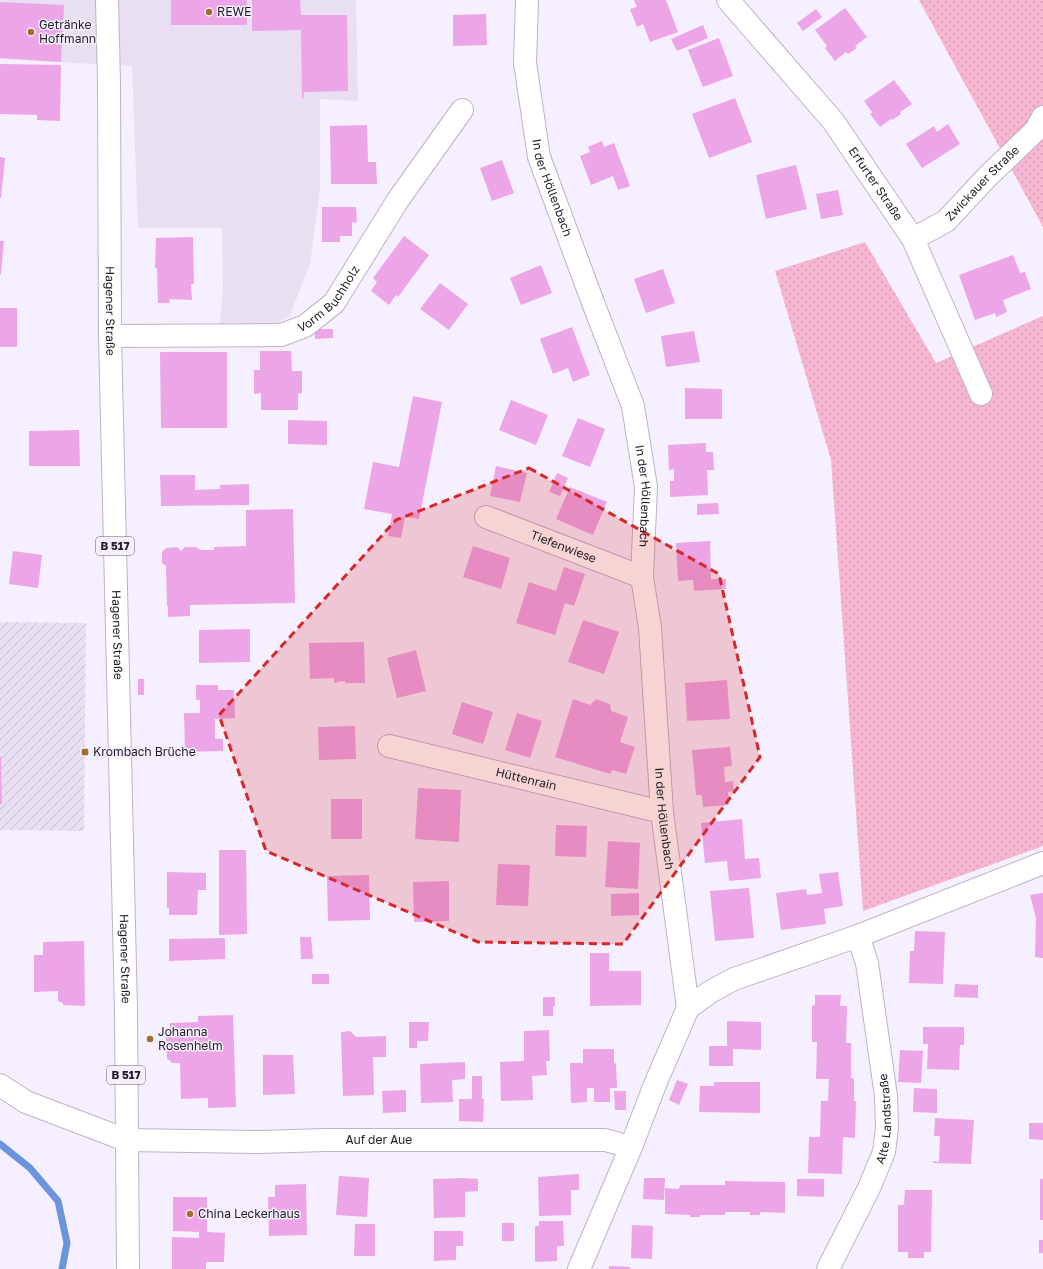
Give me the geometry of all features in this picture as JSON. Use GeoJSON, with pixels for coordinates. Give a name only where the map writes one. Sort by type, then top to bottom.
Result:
{"type":"FeatureCollection","features":[{"type":"Feature","properties":{"kind":"street","name":"Hagener Straße"},"geometry":{"type":"LineString","coordinates":[[107,0],[109,82],[110,336],[126,1010],[128,1269]]}},
{"type":"Feature","properties":{"kind":"street","name":"In der Höllenbach"},"geometry":{"type":"LineString","coordinates":[[526,0],[525,63],[539,157],[633,406],[646,487],[642,576],[650,628],[662,812],[688,1008]]}},
{"type":"Feature","properties":{"kind":"street","name":"Erfurter Straße"},"geometry":{"type":"LineString","coordinates":[[728,0],[833,121],[913,239],[981,394]]}},
{"type":"Feature","properties":{"kind":"street","name":"Vorm Buchholz"},"geometry":{"type":"LineString","coordinates":[[110,336],[281,335],[305,326],[334,303],[398,200],[462,110]]}},
{"type":"Feature","properties":{"kind":"street","name":"Zwickauer Straße"},"geometry":{"type":"LineString","coordinates":[[913,239],[946,221],[988,176],[1041,127]]}},
{"type":"Feature","properties":{"kind":"street","name":"Tiefenwiese"},"geometry":{"type":"LineString","coordinates":[[486,517],[642,576]]}},
{"type":"Feature","properties":{"kind":"street","name":"Hüttenrain"},"geometry":{"type":"LineString","coordinates":[[389,746],[662,812]]}},
{"type":"Feature","properties":{"kind":"street"},"geometry":{"type":"LineString","coordinates":[[579,1269],[688,1008],[710,992],[734,979],[858,936],[1043,862]]}},
{"type":"Feature","properties":{"kind":"street","name":"Alte Landstraße"},"geometry":{"type":"LineString","coordinates":[[828,1269],[872,1181],[884,1152],[887,1128],[886,1096],[867,963],[858,936]]}},
{"type":"Feature","properties":{"kind":"street","name":"Auf der Aue"},"geometry":{"type":"LineString","coordinates":[[0,1085],[26,1102],[126,1140],[260,1142],[325,1140],[605,1140],[631,1147]]}},
{"type":"Feature","properties":{"kind":"highlighted area"},"geometry":{"type":"Polygon","coordinates":[[[529,468],[719,574],[760,757],[623,944],[478,942],[266,851],[219,715],[396,520],[529,468]]]}},
{"type":"Feature","properties":{"kind":"shaded area"},"geometry":{"type":"Polygon","coordinates":[[[0,0],[356,0],[358,101],[320,99],[320,188],[310,264],[290,315],[276,324],[220,326],[223,285],[222,228],[138,228],[132,66],[0,59],[0,0]]]}},
{"type":"Feature","properties":{"kind":"shaded area"},"geometry":{"type":"Polygon","coordinates":[[[919,0],[1043,0],[1043,227],[919,0]]]}},
{"type":"Feature","properties":{"kind":"shaded area"},"geometry":{"type":"Polygon","coordinates":[[[865,242],[936,363],[1043,316],[1043,846],[863,911],[831,460],[775,271],[865,242]]]}},
{"type":"Feature","properties":{"kind":"shaded area"},"geometry":{"type":"Polygon","coordinates":[[[0,622],[86,623],[84,831],[0,830],[0,622]]]}},
{"type":"Feature","properties":{"kind":"building","name":"REWE"},"geometry":{"type":"Polygon","coordinates":[[[171,0],[247,0],[247,25],[171,25],[171,0]]]}},
{"type":"Feature","properties":{"kind":"building"},"geometry":{"type":"Polygon","coordinates":[[[252,0],[300,0],[301,15],[347,15],[348,91],[304,92],[302,99],[301,30],[252,31],[252,0]]]}},
{"type":"Feature","properties":{"kind":"building"},"geometry":{"type":"Polygon","coordinates":[[[634,0],[666,0],[678,32],[650,42],[643,24],[637,27],[630,9],[637,7],[634,0]]]}},
{"type":"Feature","properties":{"kind":"building","name":"Getränke Hoffmann"},"geometry":{"type":"Polygon","coordinates":[[[0,2],[64,5],[61,62],[0,58],[0,2]]]}},
{"type":"Feature","properties":{"kind":"building"},"geometry":{"type":"Polygon","coordinates":[[[845,8],[867,37],[855,46],[857,48],[848,54],[846,52],[835,61],[825,48],[827,46],[815,30],[845,8]]]}},
{"type":"Feature","properties":{"kind":"building"},"geometry":{"type":"Polygon","coordinates":[[[816,9],[822,17],[803,31],[797,23],[816,9]]]}},
{"type":"Feature","properties":{"kind":"building"},"geometry":{"type":"Polygon","coordinates":[[[486,14],[487,45],[453,46],[453,15],[486,14]]]}},
{"type":"Feature","properties":{"kind":"building"},"geometry":{"type":"Polygon","coordinates":[[[703,25],[708,38],[677,51],[671,39],[703,25]]]}},
{"type":"Feature","properties":{"kind":"building"},"geometry":{"type":"Polygon","coordinates":[[[719,38],[733,76],[703,87],[688,50],[719,38]]]}},
{"type":"Feature","properties":{"kind":"building"},"geometry":{"type":"Polygon","coordinates":[[[0,64],[61,65],[60,121],[37,120],[37,115],[0,114],[0,64]]]}},
{"type":"Feature","properties":{"kind":"building"},"geometry":{"type":"Polygon","coordinates":[[[894,80],[912,104],[900,112],[901,114],[880,127],[870,114],[872,112],[864,101],[894,80]]]}},
{"type":"Feature","properties":{"kind":"building"},"geometry":{"type":"Polygon","coordinates":[[[735,98],[752,142],[709,158],[692,114],[735,98]]]}},
{"type":"Feature","properties":{"kind":"building"},"geometry":{"type":"Polygon","coordinates":[[[948,124],[960,144],[922,168],[906,144],[934,126],[937,132],[948,124]]]}},
{"type":"Feature","properties":{"kind":"building"},"geometry":{"type":"Polygon","coordinates":[[[367,125],[368,162],[376,162],[377,184],[331,184],[330,126],[367,125]]]}},
{"type":"Feature","properties":{"kind":"building"},"geometry":{"type":"Polygon","coordinates":[[[602,141],[604,147],[614,143],[630,186],[618,190],[613,176],[591,185],[580,156],[590,152],[588,147],[602,141]]]}},
{"type":"Feature","properties":{"kind":"building"},"geometry":{"type":"Polygon","coordinates":[[[0,157],[5,158],[1,198],[0,198],[0,157]]]}},
{"type":"Feature","properties":{"kind":"building"},"geometry":{"type":"Polygon","coordinates":[[[502,160],[514,193],[492,201],[480,168],[502,160]]]}},
{"type":"Feature","properties":{"kind":"building"},"geometry":{"type":"Polygon","coordinates":[[[796,165],[807,209],[766,219],[756,175],[796,165]]]}},
{"type":"Feature","properties":{"kind":"building"},"geometry":{"type":"Polygon","coordinates":[[[838,190],[843,215],[821,219],[816,194],[838,190]]]}},
{"type":"Feature","properties":{"kind":"building"},"geometry":{"type":"Polygon","coordinates":[[[322,207],[356,207],[357,223],[352,222],[352,236],[340,236],[340,242],[322,242],[322,207]]]}},
{"type":"Feature","properties":{"kind":"building"},"geometry":{"type":"Polygon","coordinates":[[[404,236],[429,255],[398,297],[396,295],[389,305],[371,291],[377,282],[373,278],[404,236]]]}},
{"type":"Feature","properties":{"kind":"building"},"geometry":{"type":"Polygon","coordinates":[[[193,237],[194,284],[191,284],[192,300],[169,299],[170,303],[158,303],[157,268],[155,268],[156,238],[193,237]]]}},
{"type":"Feature","properties":{"kind":"building"},"geometry":{"type":"Polygon","coordinates":[[[0,241],[4,241],[1,274],[0,274],[0,241]]]}},
{"type":"Feature","properties":{"kind":"building"},"geometry":{"type":"Polygon","coordinates":[[[1013,255],[1020,273],[1025,272],[1031,289],[1003,300],[1007,312],[996,317],[995,313],[975,320],[959,275],[1013,255]]]}},
{"type":"Feature","properties":{"kind":"building"},"geometry":{"type":"Polygon","coordinates":[[[541,265],[552,293],[521,305],[510,278],[541,265]]]}},
{"type":"Feature","properties":{"kind":"building"},"geometry":{"type":"Polygon","coordinates":[[[663,269],[675,303],[646,313],[634,279],[663,269]]]}},
{"type":"Feature","properties":{"kind":"building"},"geometry":{"type":"Polygon","coordinates":[[[440,283],[468,304],[449,330],[420,309],[440,283]]]}},
{"type":"Feature","properties":{"kind":"building"},"geometry":{"type":"Polygon","coordinates":[[[0,308],[17,308],[17,347],[0,347],[0,308]]]}},
{"type":"Feature","properties":{"kind":"building"},"geometry":{"type":"Polygon","coordinates":[[[572,327],[590,375],[573,382],[568,368],[553,374],[540,339],[572,327]]]}},
{"type":"Feature","properties":{"kind":"building"},"geometry":{"type":"Polygon","coordinates":[[[315,329],[333,329],[333,338],[315,339],[315,329]]]}},
{"type":"Feature","properties":{"kind":"building"},"geometry":{"type":"Polygon","coordinates":[[[694,331],[700,362],[666,367],[661,336],[694,331]]]}},
{"type":"Feature","properties":{"kind":"building"},"geometry":{"type":"Polygon","coordinates":[[[260,351],[291,351],[292,371],[302,371],[302,393],[298,394],[298,410],[261,410],[261,393],[254,394],[254,370],[260,370],[260,351]]]}},
{"type":"Feature","properties":{"kind":"building"},"geometry":{"type":"Polygon","coordinates":[[[160,352],[227,352],[227,428],[161,428],[160,352]]]}},
{"type":"Feature","properties":{"kind":"building"},"geometry":{"type":"Polygon","coordinates":[[[685,388],[722,389],[722,419],[685,419],[685,388]]]}},
{"type":"Feature","properties":{"kind":"building"},"geometry":{"type":"Polygon","coordinates":[[[413,396],[442,402],[419,519],[405,517],[401,538],[388,536],[392,514],[364,509],[373,462],[399,467],[413,396]]]}},
{"type":"Feature","properties":{"kind":"building"},"geometry":{"type":"Polygon","coordinates":[[[511,400],[548,415],[536,445],[499,430],[511,400]]]}},
{"type":"Feature","properties":{"kind":"building"},"geometry":{"type":"Polygon","coordinates":[[[578,418],[605,429],[590,467],[562,456],[578,418]]]}},
{"type":"Feature","properties":{"kind":"building"},"geometry":{"type":"Polygon","coordinates":[[[288,420],[327,421],[327,445],[288,444],[288,420]]]}},
{"type":"Feature","properties":{"kind":"building"},"geometry":{"type":"Polygon","coordinates":[[[79,430],[80,466],[29,466],[29,431],[79,430]]]}},
{"type":"Feature","properties":{"kind":"building"},"geometry":{"type":"Polygon","coordinates":[[[706,443],[706,452],[713,452],[714,470],[707,470],[708,495],[670,497],[670,481],[674,481],[674,469],[669,470],[668,445],[706,443]]]}},
{"type":"Feature","properties":{"kind":"building"},"geometry":{"type":"Polygon","coordinates":[[[496,466],[527,473],[520,502],[490,496],[496,466]]]}},
{"type":"Feature","properties":{"kind":"building"},"geometry":{"type":"Polygon","coordinates":[[[557,473],[568,478],[560,496],[549,492],[557,473]]]}},
{"type":"Feature","properties":{"kind":"building"},"geometry":{"type":"Polygon","coordinates":[[[160,475],[195,475],[195,490],[220,489],[220,485],[249,484],[249,505],[161,506],[160,475]]]}},
{"type":"Feature","properties":{"kind":"building"},"geometry":{"type":"Polygon","coordinates":[[[570,487],[607,502],[593,535],[556,519],[570,487]]]}},
{"type":"Feature","properties":{"kind":"building"},"geometry":{"type":"Polygon","coordinates":[[[718,503],[719,514],[697,515],[697,504],[718,503]]]}},
{"type":"Feature","properties":{"kind":"building"},"geometry":{"type":"Polygon","coordinates":[[[293,509],[295,603],[190,605],[190,616],[168,617],[166,566],[162,563],[162,552],[166,548],[177,547],[181,551],[185,547],[196,547],[200,550],[214,550],[214,547],[246,546],[246,510],[293,509]]]}},
{"type":"Feature","properties":{"kind":"building"},"geometry":{"type":"Polygon","coordinates":[[[710,541],[711,579],[726,579],[726,589],[694,591],[693,580],[678,581],[676,543],[710,541]]]}},
{"type":"Feature","properties":{"kind":"building"},"geometry":{"type":"Polygon","coordinates":[[[473,546],[510,558],[501,589],[463,577],[473,546]]]}},
{"type":"Feature","properties":{"kind":"building"},"geometry":{"type":"Polygon","coordinates":[[[13,551],[42,555],[38,588],[9,584],[13,551]]]}},
{"type":"Feature","properties":{"kind":"building"},"geometry":{"type":"Polygon","coordinates":[[[564,567],[585,574],[574,606],[565,603],[555,635],[516,623],[529,582],[556,591],[564,567]]]}},
{"type":"Feature","properties":{"kind":"building"},"geometry":{"type":"Polygon","coordinates":[[[583,620],[619,632],[604,674],[568,662],[583,620]]]}},
{"type":"Feature","properties":{"kind":"building"},"geometry":{"type":"Polygon","coordinates":[[[250,629],[250,662],[199,663],[199,630],[250,629]]]}},
{"type":"Feature","properties":{"kind":"building"},"geometry":{"type":"Polygon","coordinates":[[[364,642],[365,683],[345,683],[345,681],[334,683],[334,678],[310,679],[309,643],[364,642]]]}},
{"type":"Feature","properties":{"kind":"building"},"geometry":{"type":"Polygon","coordinates":[[[416,650],[426,691],[397,698],[387,658],[416,650]]]}},
{"type":"Feature","properties":{"kind":"building"},"geometry":{"type":"Polygon","coordinates":[[[138,679],[144,679],[144,695],[138,695],[138,679]]]}},
{"type":"Feature","properties":{"kind":"building"},"geometry":{"type":"Polygon","coordinates":[[[727,680],[730,719],[687,721],[685,683],[727,680]]]}},
{"type":"Feature","properties":{"kind":"building"},"geometry":{"type":"Polygon","coordinates":[[[196,685],[218,685],[218,690],[234,690],[235,718],[215,719],[215,739],[223,739],[223,751],[185,752],[184,713],[200,713],[200,700],[196,700],[196,685]]]}},
{"type":"Feature","properties":{"kind":"building"},"geometry":{"type":"Polygon","coordinates":[[[573,699],[590,705],[596,699],[610,704],[611,711],[628,717],[620,742],[635,747],[626,774],[612,770],[610,774],[555,757],[573,699]]]}},
{"type":"Feature","properties":{"kind":"building"},"geometry":{"type":"Polygon","coordinates":[[[462,702],[493,712],[483,744],[452,734],[462,702]]]}},
{"type":"Feature","properties":{"kind":"building"},"geometry":{"type":"Polygon","coordinates":[[[517,713],[542,721],[530,758],[505,750],[517,713]]]}},
{"type":"Feature","properties":{"kind":"building"},"geometry":{"type":"Polygon","coordinates":[[[355,726],[356,759],[319,760],[318,727],[355,726]]]}},
{"type":"Feature","properties":{"kind":"building"},"geometry":{"type":"Polygon","coordinates":[[[730,747],[732,766],[724,767],[725,782],[733,781],[734,791],[728,792],[729,805],[703,807],[702,795],[696,795],[692,750],[730,747]]]}},
{"type":"Feature","properties":{"kind":"building"},"geometry":{"type":"Polygon","coordinates":[[[1,756],[2,804],[0,804],[0,757],[1,756]]]}},
{"type":"Feature","properties":{"kind":"building"},"geometry":{"type":"Polygon","coordinates":[[[418,788],[461,790],[459,842],[415,839],[418,788]]]}},
{"type":"Feature","properties":{"kind":"building"},"geometry":{"type":"Polygon","coordinates":[[[331,799],[362,799],[362,839],[331,839],[331,799]]]}},
{"type":"Feature","properties":{"kind":"building"},"geometry":{"type":"Polygon","coordinates":[[[742,819],[745,859],[759,858],[761,878],[729,881],[727,861],[705,863],[701,823],[742,819]]]}},
{"type":"Feature","properties":{"kind":"building"},"geometry":{"type":"Polygon","coordinates":[[[556,825],[587,826],[586,857],[555,856],[556,825]]]}},
{"type":"Feature","properties":{"kind":"building"},"geometry":{"type":"Polygon","coordinates":[[[608,841],[640,843],[638,889],[605,887],[608,841]]]}},
{"type":"Feature","properties":{"kind":"building"},"geometry":{"type":"Polygon","coordinates":[[[219,850],[246,850],[247,934],[219,935],[219,850]]]}},
{"type":"Feature","properties":{"kind":"building"},"geometry":{"type":"Polygon","coordinates":[[[498,864],[530,865],[528,906],[496,905],[498,864]]]}},
{"type":"Feature","properties":{"kind":"building"},"geometry":{"type":"Polygon","coordinates":[[[167,872],[206,873],[206,890],[198,890],[197,915],[169,915],[169,908],[167,908],[167,872]]]}},
{"type":"Feature","properties":{"kind":"building"},"geometry":{"type":"Polygon","coordinates":[[[838,872],[843,906],[824,909],[826,924],[781,930],[776,893],[806,889],[807,895],[822,893],[819,874],[838,872]]]}},
{"type":"Feature","properties":{"kind":"building"},"geometry":{"type":"Polygon","coordinates":[[[369,875],[370,920],[328,921],[327,876],[369,875]]]}},
{"type":"Feature","properties":{"kind":"building"},"geometry":{"type":"Polygon","coordinates":[[[449,881],[449,921],[414,922],[413,882],[449,881]]]}},
{"type":"Feature","properties":{"kind":"building"},"geometry":{"type":"Polygon","coordinates":[[[749,888],[754,938],[715,941],[710,891],[749,888]]]}},
{"type":"Feature","properties":{"kind":"building"},"geometry":{"type":"Polygon","coordinates":[[[639,893],[639,915],[611,916],[611,894],[639,893]]]}},
{"type":"Feature","properties":{"kind":"building"},"geometry":{"type":"Polygon","coordinates":[[[1043,893],[1043,958],[1035,957],[1036,918],[1030,895],[1043,893]]]}},
{"type":"Feature","properties":{"kind":"building"},"geometry":{"type":"Polygon","coordinates":[[[915,931],[945,932],[943,984],[909,983],[910,951],[914,951],[915,931]]]}},
{"type":"Feature","properties":{"kind":"building"},"geometry":{"type":"Polygon","coordinates":[[[300,937],[311,937],[313,959],[301,959],[300,937]]]}},
{"type":"Feature","properties":{"kind":"building"},"geometry":{"type":"Polygon","coordinates":[[[225,938],[225,959],[169,961],[169,939],[225,938]]]}},
{"type":"Feature","properties":{"kind":"building"},"geometry":{"type":"Polygon","coordinates":[[[84,941],[85,1006],[63,1005],[63,1003],[58,1001],[58,991],[34,992],[34,955],[43,955],[43,942],[84,941]]]}},
{"type":"Feature","properties":{"kind":"building"},"geometry":{"type":"Polygon","coordinates":[[[590,953],[609,953],[609,971],[641,971],[641,1005],[590,1006],[590,953]]]}},
{"type":"Feature","properties":{"kind":"building"},"geometry":{"type":"Polygon","coordinates":[[[312,974],[329,974],[329,984],[312,984],[312,974]]]}},
{"type":"Feature","properties":{"kind":"building"},"geometry":{"type":"Polygon","coordinates":[[[955,984],[978,985],[978,998],[954,997],[955,984]]]}},
{"type":"Feature","properties":{"kind":"building"},"geometry":{"type":"Polygon","coordinates":[[[815,995],[841,995],[840,1006],[847,1006],[846,1043],[851,1043],[851,1078],[854,1079],[854,1101],[856,1101],[855,1138],[843,1137],[842,1174],[808,1173],[809,1137],[820,1137],[821,1101],[828,1101],[829,1079],[816,1079],[817,1042],[812,1042],[812,1006],[815,1005],[815,995]]]}},
{"type":"Feature","properties":{"kind":"building"},"geometry":{"type":"Polygon","coordinates":[[[543,997],[555,997],[553,1016],[543,1016],[543,997]]]}},
{"type":"Feature","properties":{"kind":"building"},"geometry":{"type":"Polygon","coordinates":[[[233,1015],[236,1107],[208,1108],[208,1098],[181,1099],[180,1063],[171,1063],[171,1061],[167,1059],[166,1037],[170,1037],[170,1023],[198,1022],[198,1016],[233,1015]]]}},
{"type":"Feature","properties":{"kind":"building"},"geometry":{"type":"Polygon","coordinates":[[[727,1021],[761,1022],[761,1050],[733,1049],[733,1066],[709,1066],[709,1046],[727,1046],[727,1021]]]}},
{"type":"Feature","properties":{"kind":"building"},"geometry":{"type":"Polygon","coordinates":[[[409,1022],[429,1022],[428,1041],[417,1041],[417,1048],[409,1048],[409,1022]]]}},
{"type":"Feature","properties":{"kind":"building"},"geometry":{"type":"Polygon","coordinates":[[[923,1027],[964,1027],[964,1045],[960,1045],[959,1070],[927,1069],[928,1044],[923,1044],[923,1027]]]}},
{"type":"Feature","properties":{"kind":"building"},"geometry":{"type":"Polygon","coordinates":[[[549,1030],[550,1061],[546,1061],[547,1075],[532,1076],[533,1100],[501,1101],[500,1062],[524,1061],[524,1031],[549,1030]]]}},
{"type":"Feature","properties":{"kind":"building"},"geometry":{"type":"Polygon","coordinates":[[[350,1031],[356,1037],[386,1036],[386,1057],[373,1057],[374,1095],[343,1096],[341,1032],[350,1031]]]}},
{"type":"Feature","properties":{"kind":"building"},"geometry":{"type":"Polygon","coordinates":[[[583,1049],[614,1049],[617,1088],[610,1088],[610,1102],[594,1102],[594,1088],[587,1088],[587,1102],[571,1103],[570,1063],[583,1063],[583,1049]]]}},
{"type":"Feature","properties":{"kind":"building"},"geometry":{"type":"Polygon","coordinates":[[[900,1050],[923,1051],[921,1083],[898,1082],[900,1050]]]}},
{"type":"Feature","properties":{"kind":"building"},"geometry":{"type":"Polygon","coordinates":[[[263,1055],[293,1055],[295,1094],[263,1095],[263,1055]]]}},
{"type":"Feature","properties":{"kind":"building"},"geometry":{"type":"Polygon","coordinates":[[[465,1062],[465,1079],[452,1080],[453,1102],[421,1103],[420,1064],[465,1062]]]}},
{"type":"Feature","properties":{"kind":"building"},"geometry":{"type":"Polygon","coordinates":[[[472,1076],[482,1076],[482,1099],[484,1099],[483,1122],[459,1121],[459,1099],[472,1099],[472,1076]]]}},
{"type":"Feature","properties":{"kind":"building"},"geometry":{"type":"Polygon","coordinates":[[[677,1080],[688,1084],[679,1105],[669,1100],[677,1080]]]}},
{"type":"Feature","properties":{"kind":"building"},"geometry":{"type":"Polygon","coordinates":[[[714,1082],[760,1082],[760,1113],[699,1112],[700,1086],[714,1086],[714,1082]]]}},
{"type":"Feature","properties":{"kind":"building"},"geometry":{"type":"Polygon","coordinates":[[[914,1088],[937,1089],[937,1113],[913,1112],[914,1088]]]}},
{"type":"Feature","properties":{"kind":"building"},"geometry":{"type":"Polygon","coordinates":[[[406,1090],[406,1112],[383,1113],[382,1091],[406,1090]]]}},
{"type":"Feature","properties":{"kind":"building"},"geometry":{"type":"Polygon","coordinates":[[[614,1091],[626,1091],[626,1110],[615,1110],[614,1091]]]}},
{"type":"Feature","properties":{"kind":"building"},"geometry":{"type":"Polygon","coordinates":[[[935,1118],[974,1120],[972,1164],[933,1163],[933,1161],[939,1162],[940,1136],[934,1136],[935,1118]]]}},
{"type":"Feature","properties":{"kind":"building"},"geometry":{"type":"Polygon","coordinates":[[[1029,1123],[1043,1123],[1043,1140],[1029,1139],[1029,1123]]]}},
{"type":"Feature","properties":{"kind":"building"},"geometry":{"type":"Polygon","coordinates":[[[579,1174],[579,1190],[571,1190],[571,1215],[539,1216],[538,1177],[579,1174]]]}},
{"type":"Feature","properties":{"kind":"building"},"geometry":{"type":"Polygon","coordinates":[[[339,1176],[369,1178],[367,1217],[336,1215],[339,1176]]]}},
{"type":"Feature","properties":{"kind":"building"},"geometry":{"type":"Polygon","coordinates":[[[644,1178],[665,1178],[664,1200],[643,1199],[644,1178]]]}},
{"type":"Feature","properties":{"kind":"building"},"geometry":{"type":"Polygon","coordinates":[[[433,1179],[478,1179],[478,1191],[463,1192],[465,1192],[465,1217],[434,1218],[433,1179]]]}},
{"type":"Feature","properties":{"kind":"building"},"geometry":{"type":"Polygon","coordinates":[[[797,1179],[824,1179],[824,1197],[797,1196],[797,1179]]]}},
{"type":"Feature","properties":{"kind":"building"},"geometry":{"type":"Polygon","coordinates":[[[1040,1179],[1043,1179],[1043,1220],[1040,1220],[1040,1179]]]}},
{"type":"Feature","properties":{"kind":"building"},"geometry":{"type":"Polygon","coordinates":[[[725,1181],[785,1182],[785,1213],[760,1212],[760,1215],[750,1215],[750,1212],[725,1212],[725,1215],[700,1215],[700,1217],[665,1214],[665,1188],[679,1189],[680,1185],[725,1185],[725,1181]]]}},
{"type":"Feature","properties":{"kind":"building"},"geometry":{"type":"Polygon","coordinates":[[[306,1184],[307,1235],[269,1236],[268,1197],[275,1197],[275,1185],[306,1184]]]}},
{"type":"Feature","properties":{"kind":"building"},"geometry":{"type":"Polygon","coordinates":[[[905,1190],[932,1190],[931,1252],[924,1252],[924,1258],[908,1258],[908,1252],[898,1252],[898,1205],[904,1205],[905,1190]]]}},
{"type":"Feature","properties":{"kind":"building"},"geometry":{"type":"Polygon","coordinates":[[[173,1197],[207,1197],[207,1232],[225,1233],[224,1262],[206,1262],[206,1269],[172,1269],[172,1237],[199,1238],[199,1232],[173,1231],[173,1197]]]}},
{"type":"Feature","properties":{"kind":"building"},"geometry":{"type":"Polygon","coordinates":[[[539,1221],[563,1221],[564,1246],[557,1246],[557,1261],[535,1262],[535,1226],[539,1226],[539,1221]]]}},
{"type":"Feature","properties":{"kind":"building"},"geometry":{"type":"Polygon","coordinates":[[[502,1223],[514,1223],[514,1241],[502,1241],[502,1223]]]}},
{"type":"Feature","properties":{"kind":"building"},"geometry":{"type":"Polygon","coordinates":[[[355,1224],[375,1224],[375,1256],[354,1256],[355,1224]]]}},
{"type":"Feature","properties":{"kind":"building"},"geometry":{"type":"Polygon","coordinates":[[[632,1225],[653,1226],[652,1259],[631,1258],[632,1225]]]}},
{"type":"Feature","properties":{"kind":"building"},"geometry":{"type":"Polygon","coordinates":[[[434,1231],[463,1231],[463,1246],[456,1246],[456,1260],[434,1261],[434,1231]]]}},
{"type":"Feature","properties":{"kind":"building"},"geometry":{"type":"Polygon","coordinates":[[[1039,1240],[1043,1240],[1043,1253],[1039,1253],[1039,1240]]]}},
{"type":"Feature","properties":{"kind":"building"},"geometry":{"type":"Polygon","coordinates":[[[609,1266],[630,1267],[630,1269],[609,1269],[609,1266]]]}},
{"type":"Feature","properties":{"kind":"waterway"},"geometry":{"type":"LineString","coordinates":[[0,1144],[30,1168],[58,1201],[67,1243],[62,1269]]}},
{"type":"Feature","properties":{"kind":"place","name":"REWE"},"geometry":{"type":"Point","coordinates":[209,12]}},
{"type":"Feature","properties":{"kind":"place","name":"Getränke Hoffmann"},"geometry":{"type":"Point","coordinates":[31,32]}},
{"type":"Feature","properties":{"kind":"place","name":"Krombach Brüche"},"geometry":{"type":"Point","coordinates":[85,752]}},
{"type":"Feature","properties":{"kind":"place","name":"Johanna Rosenhelm"},"geometry":{"type":"Point","coordinates":[150,1039]}},
{"type":"Feature","properties":{"kind":"place","name":"China Leckerhaus"},"geometry":{"type":"Point","coordinates":[190,1214]}}]}
